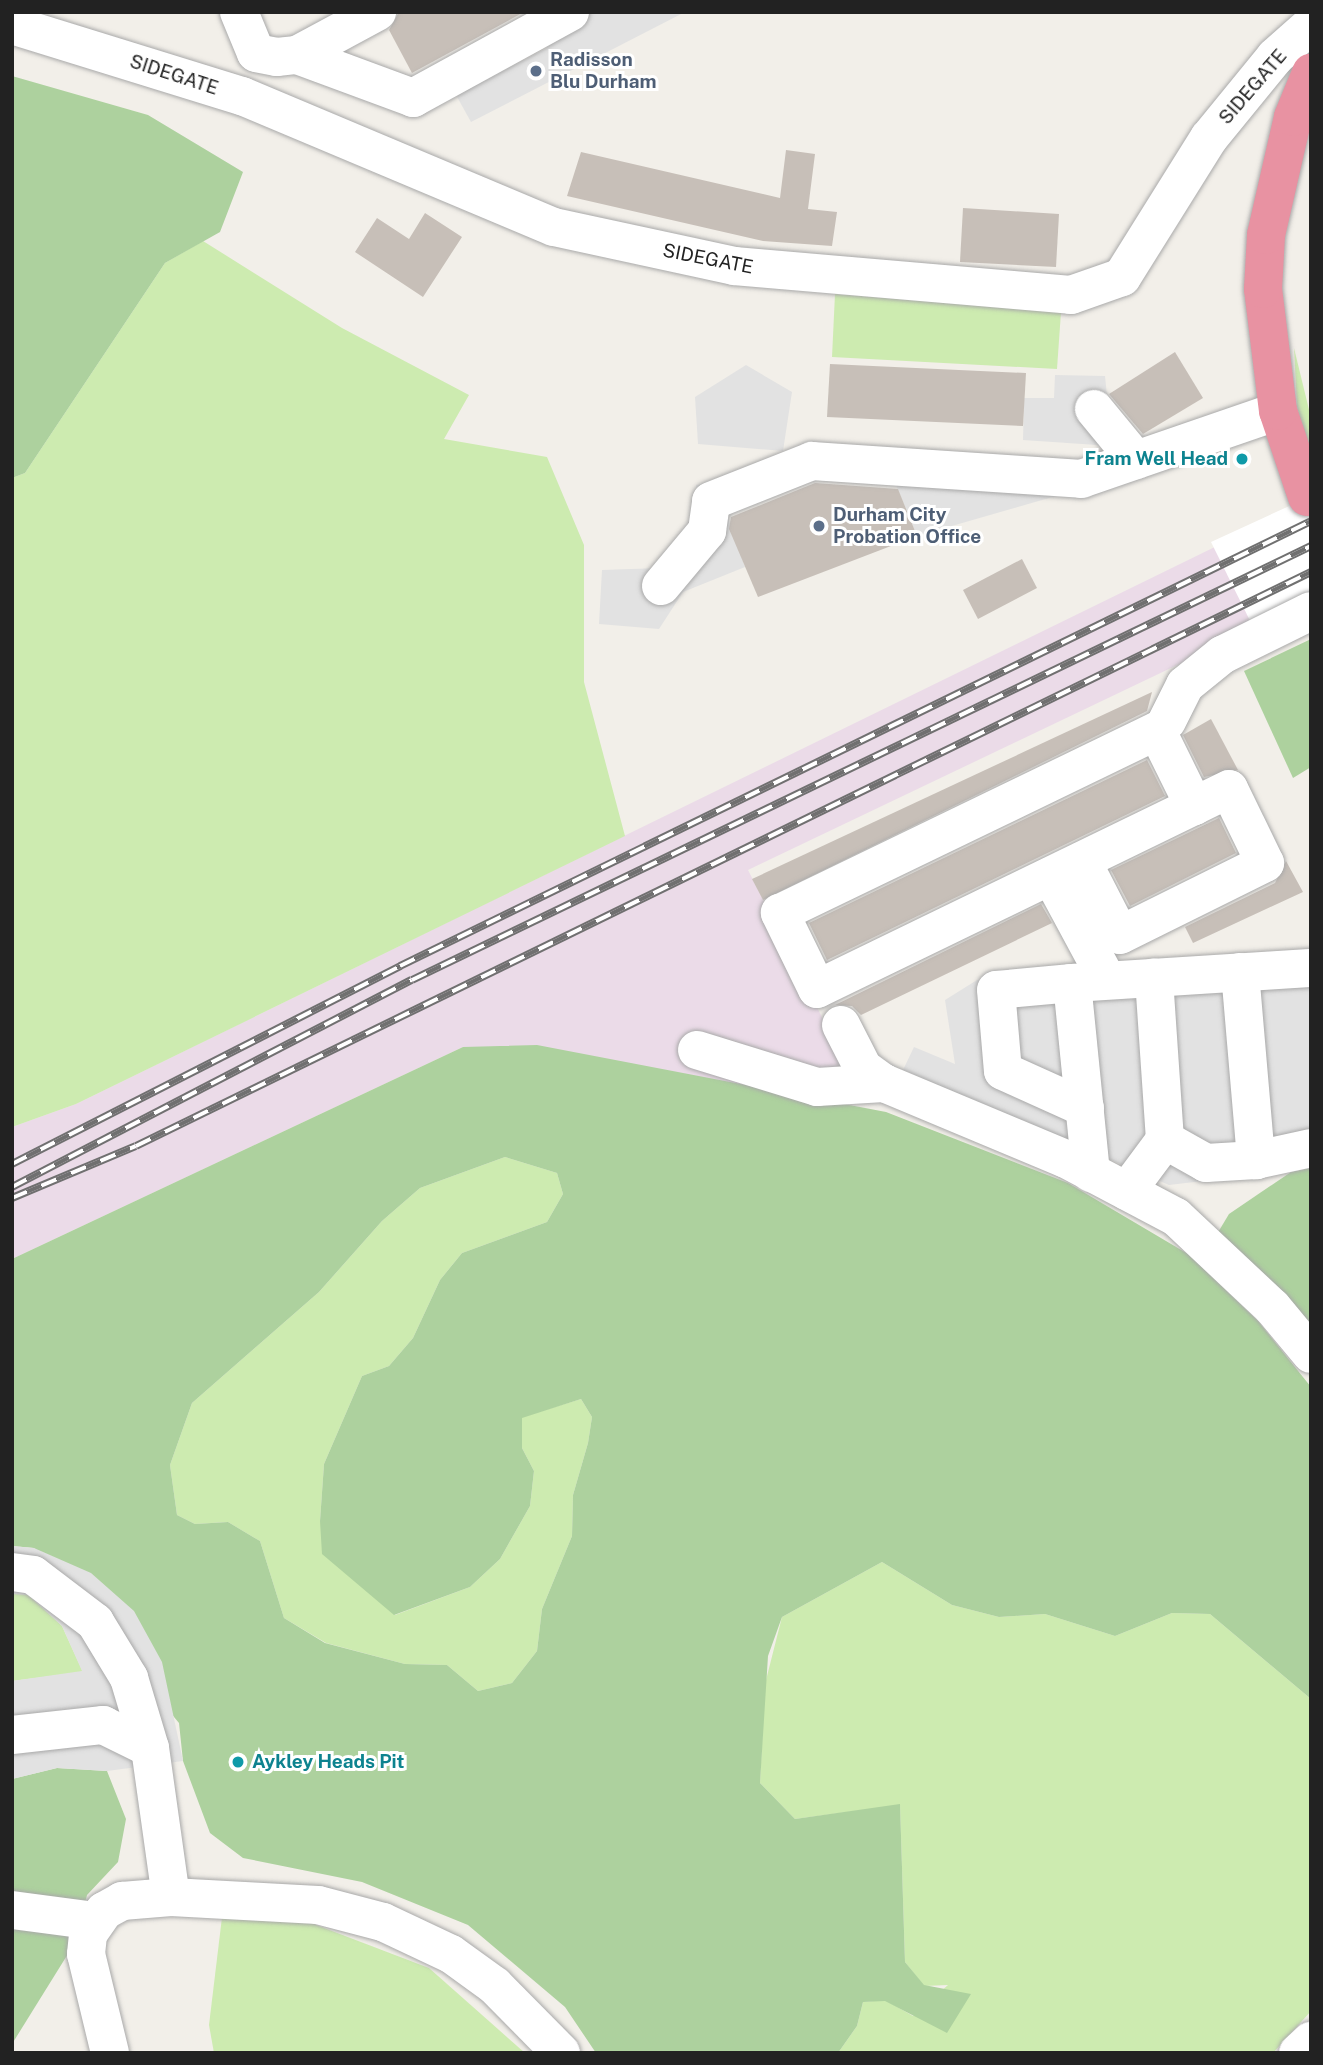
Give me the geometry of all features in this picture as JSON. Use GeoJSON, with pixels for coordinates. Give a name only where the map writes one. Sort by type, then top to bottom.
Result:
{"type":"FeatureCollection","features":[{"type":"Feature","properties":{"kind":"highway"},"geometry":{"type":"LineString","coordinates":[[1307,498],[1278,411],[1262,289],[1266,235],[1293,117],[1311,73]]}},
{"type":"Feature","properties":{"kind":"street"},"geometry":{"type":"LineString","coordinates":[[239,12],[256,52],[242,96]]}},
{"type":"Feature","properties":{"kind":"street"},"geometry":{"type":"LineString","coordinates":[[297,55],[377,12]]}},
{"type":"Feature","properties":{"kind":"street"},"geometry":{"type":"LineString","coordinates":[[256,52],[297,55],[414,98],[570,12]]}},
{"type":"Feature","properties":{"kind":"street","name":"SIDEGATE"},"geometry":{"type":"LineString","coordinates":[[12,24],[242,96],[554,227],[734,266],[1071,295],[1122,277],[1156,228],[1209,138],[1275,57],[1311,25]]}},
{"type":"Feature","properties":{"kind":"street"},"geometry":{"type":"LineString","coordinates":[[1094,409],[1136,460]]}},
{"type":"Feature","properties":{"kind":"street"},"geometry":{"type":"LineString","coordinates":[[661,586],[707,531],[711,501],[812,461],[1081,479],[1278,411]]}},
{"type":"Feature","properties":{"kind":"street"},"geometry":{"type":"LineString","coordinates":[[1167,720],[1185,685],[1261,635],[1311,611]]}},
{"type":"Feature","properties":{"kind":"street"},"geometry":{"type":"LineString","coordinates":[[1066,868],[1120,935],[1265,863],[1229,789],[1194,806],[1066,868],[817,989],[780,913],[1157,731],[1194,806]]}},
{"type":"Feature","properties":{"kind":"street"},"geometry":{"type":"LineString","coordinates":[[1066,868],[1089,982],[1085,1108],[1091,1173]]}},
{"type":"Feature","properties":{"kind":"street"},"geometry":{"type":"LineString","coordinates":[[1085,1108],[1003,1071],[996,990],[1311,968]]}},
{"type":"Feature","properties":{"kind":"street"},"geometry":{"type":"LineString","coordinates":[[1240,972],[1256,1160]]}},
{"type":"Feature","properties":{"kind":"street"},"geometry":{"type":"LineString","coordinates":[[1127,1191],[1166,1140],[1154,977]]}},
{"type":"Feature","properties":{"kind":"street"},"geometry":{"type":"LineString","coordinates":[[841,1025],[863,1068],[884,1083],[1091,1173],[1176,1217],[1311,1354]]}},
{"type":"Feature","properties":{"kind":"street"},"geometry":{"type":"LineString","coordinates":[[697,1049],[817,1087],[884,1083]]}},
{"type":"Feature","properties":{"kind":"street"},"geometry":{"type":"LineString","coordinates":[[1166,1140],[1206,1163],[1256,1160],[1311,1148]]}},
{"type":"Feature","properties":{"kind":"street"},"geometry":{"type":"LineString","coordinates":[[12,1572],[33,1575],[109,1637],[130,1678],[150,1748],[171,1896]]}},
{"type":"Feature","properties":{"kind":"street"},"geometry":{"type":"LineString","coordinates":[[12,1735],[103,1726],[150,1748]]}},
{"type":"Feature","properties":{"kind":"street"},"geometry":{"type":"LineString","coordinates":[[110,2053],[86,1954],[95,1921],[122,1901],[171,1896],[318,1905],[383,1922],[451,1954],[495,1986],[561,2053]]}},
{"type":"Feature","properties":{"kind":"street"},"geometry":{"type":"LineString","coordinates":[[12,1910],[95,1921]]}},
{"type":"Feature","properties":{"kind":"street"},"geometry":{"type":"LineString","coordinates":[[1298,2053],[1311,2041]]}},
{"type":"Feature","properties":{"kind":"shaded area","name":"Radisson Blu Durham"},"geometry":{"type":"Polygon","coordinates":[[[530,12],[685,12],[471,122],[456,95],[547,48],[530,12]]]}},
{"type":"Feature","properties":{"kind":"shaded area"},"geometry":{"type":"Polygon","coordinates":[[[746,365],[792,392],[783,451],[698,444],[695,397],[746,365]]]}},
{"type":"Feature","properties":{"kind":"shaded area"},"geometry":{"type":"Polygon","coordinates":[[[1055,375],[1105,376],[1112,446],[1023,440],[1024,398],[1054,398],[1055,375]]]}},
{"type":"Feature","properties":{"kind":"shaded area"},"geometry":{"type":"Polygon","coordinates":[[[894,480],[1056,496],[917,536],[894,480]]]}},
{"type":"Feature","properties":{"kind":"shaded area"},"geometry":{"type":"Polygon","coordinates":[[[716,483],[745,567],[683,592],[659,629],[599,624],[602,570],[660,568],[698,517],[696,485],[716,483]]]}},
{"type":"Feature","properties":{"kind":"shaded area"},"geometry":{"type":"Polygon","coordinates":[[[1311,500],[1311,601],[748,870],[850,1073],[816,1099],[463,1047],[12,1259],[12,1127],[76,1104],[1311,500]]]}},
{"type":"Feature","properties":{"kind":"shaded area"},"geometry":{"type":"Polygon","coordinates":[[[1311,949],[1311,1168],[1169,1185],[903,1070],[914,1047],[955,1064],[945,1000],[977,980],[1311,949]]]}},
{"type":"Feature","properties":{"kind":"shaded area"},"geometry":{"type":"Polygon","coordinates":[[[12,1546],[34,1548],[91,1573],[134,1611],[162,1662],[183,1761],[107,1771],[57,1768],[12,1779],[12,1681],[82,1671],[62,1626],[28,1595],[12,1594],[12,1546]]]}},
{"type":"Feature","properties":{"kind":"green space"},"geometry":{"type":"Polygon","coordinates":[[[12,76],[148,115],[243,172],[220,232],[165,263],[25,473],[12,478],[12,76]]]}},
{"type":"Feature","properties":{"kind":"green space"},"geometry":{"type":"Polygon","coordinates":[[[203,241],[342,328],[469,395],[444,439],[547,457],[584,545],[584,682],[625,836],[76,1104],[12,1127],[12,478],[25,473],[165,263],[203,241]]]}},
{"type":"Feature","properties":{"kind":"green space"},"geometry":{"type":"Polygon","coordinates":[[[835,294],[1061,312],[1057,369],[832,357],[835,294]]]}},
{"type":"Feature","properties":{"kind":"green space"},"geometry":{"type":"Polygon","coordinates":[[[1294,348],[1311,418],[1311,461],[1297,406],[1294,348]]]}},
{"type":"Feature","properties":{"kind":"green space"},"geometry":{"type":"Polygon","coordinates":[[[1311,639],[1311,767],[1293,778],[1244,671],[1311,639]]]}},
{"type":"Feature","properties":{"kind":"green space"},"geometry":{"type":"Polygon","coordinates":[[[537,1045],[886,1112],[1068,1183],[1188,1254],[1258,1321],[1311,1387],[1311,1699],[1210,1614],[1172,1613],[1115,1636],[1045,1614],[999,1617],[952,1605],[882,1562],[782,1617],[768,1656],[760,1783],[795,1819],[900,1804],[905,1962],[924,1985],[971,1994],[947,2033],[885,2001],[863,2002],[857,2026],[838,2053],[596,2053],[565,2007],[468,1925],[362,1882],[243,1858],[210,1833],[183,1761],[179,1723],[34,1548],[12,1546],[12,1259],[463,1047],[537,1045]],[[505,1157],[420,1188],[382,1221],[319,1292],[192,1403],[170,1465],[177,1515],[195,1524],[228,1522],[260,1541],[284,1618],[325,1643],[405,1664],[447,1665],[478,1691],[512,1683],[537,1651],[542,1609],[572,1536],[573,1495],[588,1443],[592,1417],[581,1399],[522,1418],[522,1448],[534,1471],[530,1506],[500,1559],[470,1587],[394,1615],[322,1554],[320,1521],[324,1464],[362,1376],[389,1366],[413,1338],[440,1280],[462,1253],[547,1222],[563,1194],[557,1173],[505,1157]]]}},
{"type":"Feature","properties":{"kind":"green space"},"geometry":{"type":"Polygon","coordinates":[[[505,1157],[557,1173],[563,1194],[547,1222],[462,1253],[440,1280],[413,1338],[389,1366],[362,1376],[324,1464],[320,1521],[395,1615],[470,1587],[500,1559],[530,1506],[534,1471],[522,1448],[522,1417],[581,1399],[592,1417],[588,1443],[573,1495],[572,1536],[542,1609],[537,1651],[512,1683],[478,1691],[447,1665],[405,1664],[326,1643],[284,1618],[260,1541],[228,1522],[195,1524],[177,1515],[170,1465],[192,1403],[319,1292],[382,1221],[420,1188],[505,1157]]]}},
{"type":"Feature","properties":{"kind":"green space"},"geometry":{"type":"Polygon","coordinates":[[[1311,1168],[1311,1329],[1217,1234],[1229,1214],[1291,1172],[1311,1168]]]}},
{"type":"Feature","properties":{"kind":"green space"},"geometry":{"type":"Polygon","coordinates":[[[882,1562],[952,1605],[999,1617],[1045,1614],[1115,1636],[1172,1613],[1210,1614],[1311,1699],[1311,2011],[1273,2053],[838,2053],[857,2026],[863,2002],[885,2000],[913,2016],[948,1985],[924,1986],[905,1962],[900,1805],[795,1819],[760,1783],[765,1684],[782,1617],[882,1562]]]}},
{"type":"Feature","properties":{"kind":"green space"},"geometry":{"type":"Polygon","coordinates":[[[12,1594],[28,1594],[62,1626],[83,1672],[12,1681],[12,1594]]]}},
{"type":"Feature","properties":{"kind":"green space"},"geometry":{"type":"Polygon","coordinates":[[[57,1768],[107,1771],[126,1819],[118,1862],[87,1895],[76,1941],[12,2044],[12,1779],[57,1768]]]}},
{"type":"Feature","properties":{"kind":"green space"},"geometry":{"type":"Polygon","coordinates":[[[223,1909],[298,1918],[429,1968],[525,2053],[214,2053],[209,2025],[223,1909]]]}},
{"type":"Feature","properties":{"kind":"pier"},"geometry":{"type":"Polygon","coordinates":[[[1311,496],[1311,624],[1263,647],[1211,542],[1311,496]]]}},
{"type":"Feature","properties":{"kind":"building"},"geometry":{"type":"Polygon","coordinates":[[[399,12],[524,12],[412,73],[389,30],[399,12]]]}},
{"type":"Feature","properties":{"kind":"building"},"geometry":{"type":"Polygon","coordinates":[[[786,150],[815,154],[808,209],[837,212],[832,246],[763,241],[567,196],[581,152],[780,198],[786,150]]]}},
{"type":"Feature","properties":{"kind":"building"},"geometry":{"type":"Polygon","coordinates":[[[963,208],[1059,214],[1056,267],[960,262],[963,208]]]}},
{"type":"Feature","properties":{"kind":"building"},"geometry":{"type":"Polygon","coordinates":[[[425,213],[462,237],[423,297],[355,252],[377,218],[409,239],[425,213]]]}},
{"type":"Feature","properties":{"kind":"building"},"geometry":{"type":"Polygon","coordinates":[[[1175,352],[1203,398],[1143,434],[1109,394],[1175,352]]]}},
{"type":"Feature","properties":{"kind":"building"},"geometry":{"type":"Polygon","coordinates":[[[830,364],[1026,373],[1023,426],[827,417],[830,364]]]}},
{"type":"Feature","properties":{"kind":"building"},"geometry":{"type":"Polygon","coordinates":[[[815,483],[898,489],[917,536],[758,597],[729,529],[731,517],[815,483]]]}},
{"type":"Feature","properties":{"kind":"building"},"geometry":{"type":"Polygon","coordinates":[[[1022,559],[1037,588],[978,619],[963,590],[1022,559]]]}},
{"type":"Feature","properties":{"kind":"building"},"geometry":{"type":"Polygon","coordinates":[[[1152,692],[1147,711],[763,900],[752,879],[1152,692]]]}},
{"type":"Feature","properties":{"kind":"building"},"geometry":{"type":"Polygon","coordinates":[[[1211,719],[1238,770],[1204,777],[1183,735],[1211,719]]]}},
{"type":"Feature","properties":{"kind":"building"},"geometry":{"type":"Polygon","coordinates":[[[1147,760],[1165,796],[827,960],[809,923],[1147,760]]]}},
{"type":"Feature","properties":{"kind":"building"},"geometry":{"type":"Polygon","coordinates":[[[1219,818],[1236,853],[1130,906],[1111,870],[1219,818]]]}},
{"type":"Feature","properties":{"kind":"building"},"geometry":{"type":"Polygon","coordinates":[[[1286,861],[1303,892],[1193,943],[1185,927],[1275,883],[1286,861]]]}},
{"type":"Feature","properties":{"kind":"building"},"geometry":{"type":"Polygon","coordinates":[[[1041,904],[1052,923],[861,1015],[852,1006],[835,1005],[1041,904]]]}},
{"type":"Feature","properties":{"kind":"railway"},"geometry":{"type":"LineString","coordinates":[[12,1164],[400,966],[1311,521]]}},
{"type":"Feature","properties":{"kind":"railway"},"geometry":{"type":"LineString","coordinates":[[12,1187],[412,980],[1311,546]]}},
{"type":"Feature","properties":{"kind":"railway"},"geometry":{"type":"LineString","coordinates":[[12,1198],[136,1146],[1311,572]]}},
{"type":"Feature","properties":{"kind":"place","name":"Radisson Blu Durham"},"geometry":{"type":"Point","coordinates":[536,71]}},
{"type":"Feature","properties":{"kind":"place","name":"Fram Well Head"},"geometry":{"type":"Point","coordinates":[1242,459]}},
{"type":"Feature","properties":{"kind":"place","name":"Durham City Probation Office"},"geometry":{"type":"Point","coordinates":[819,526]}},
{"type":"Feature","properties":{"kind":"place","name":"Aykley Heads Pit"},"geometry":{"type":"Point","coordinates":[238,1762]}}]}
